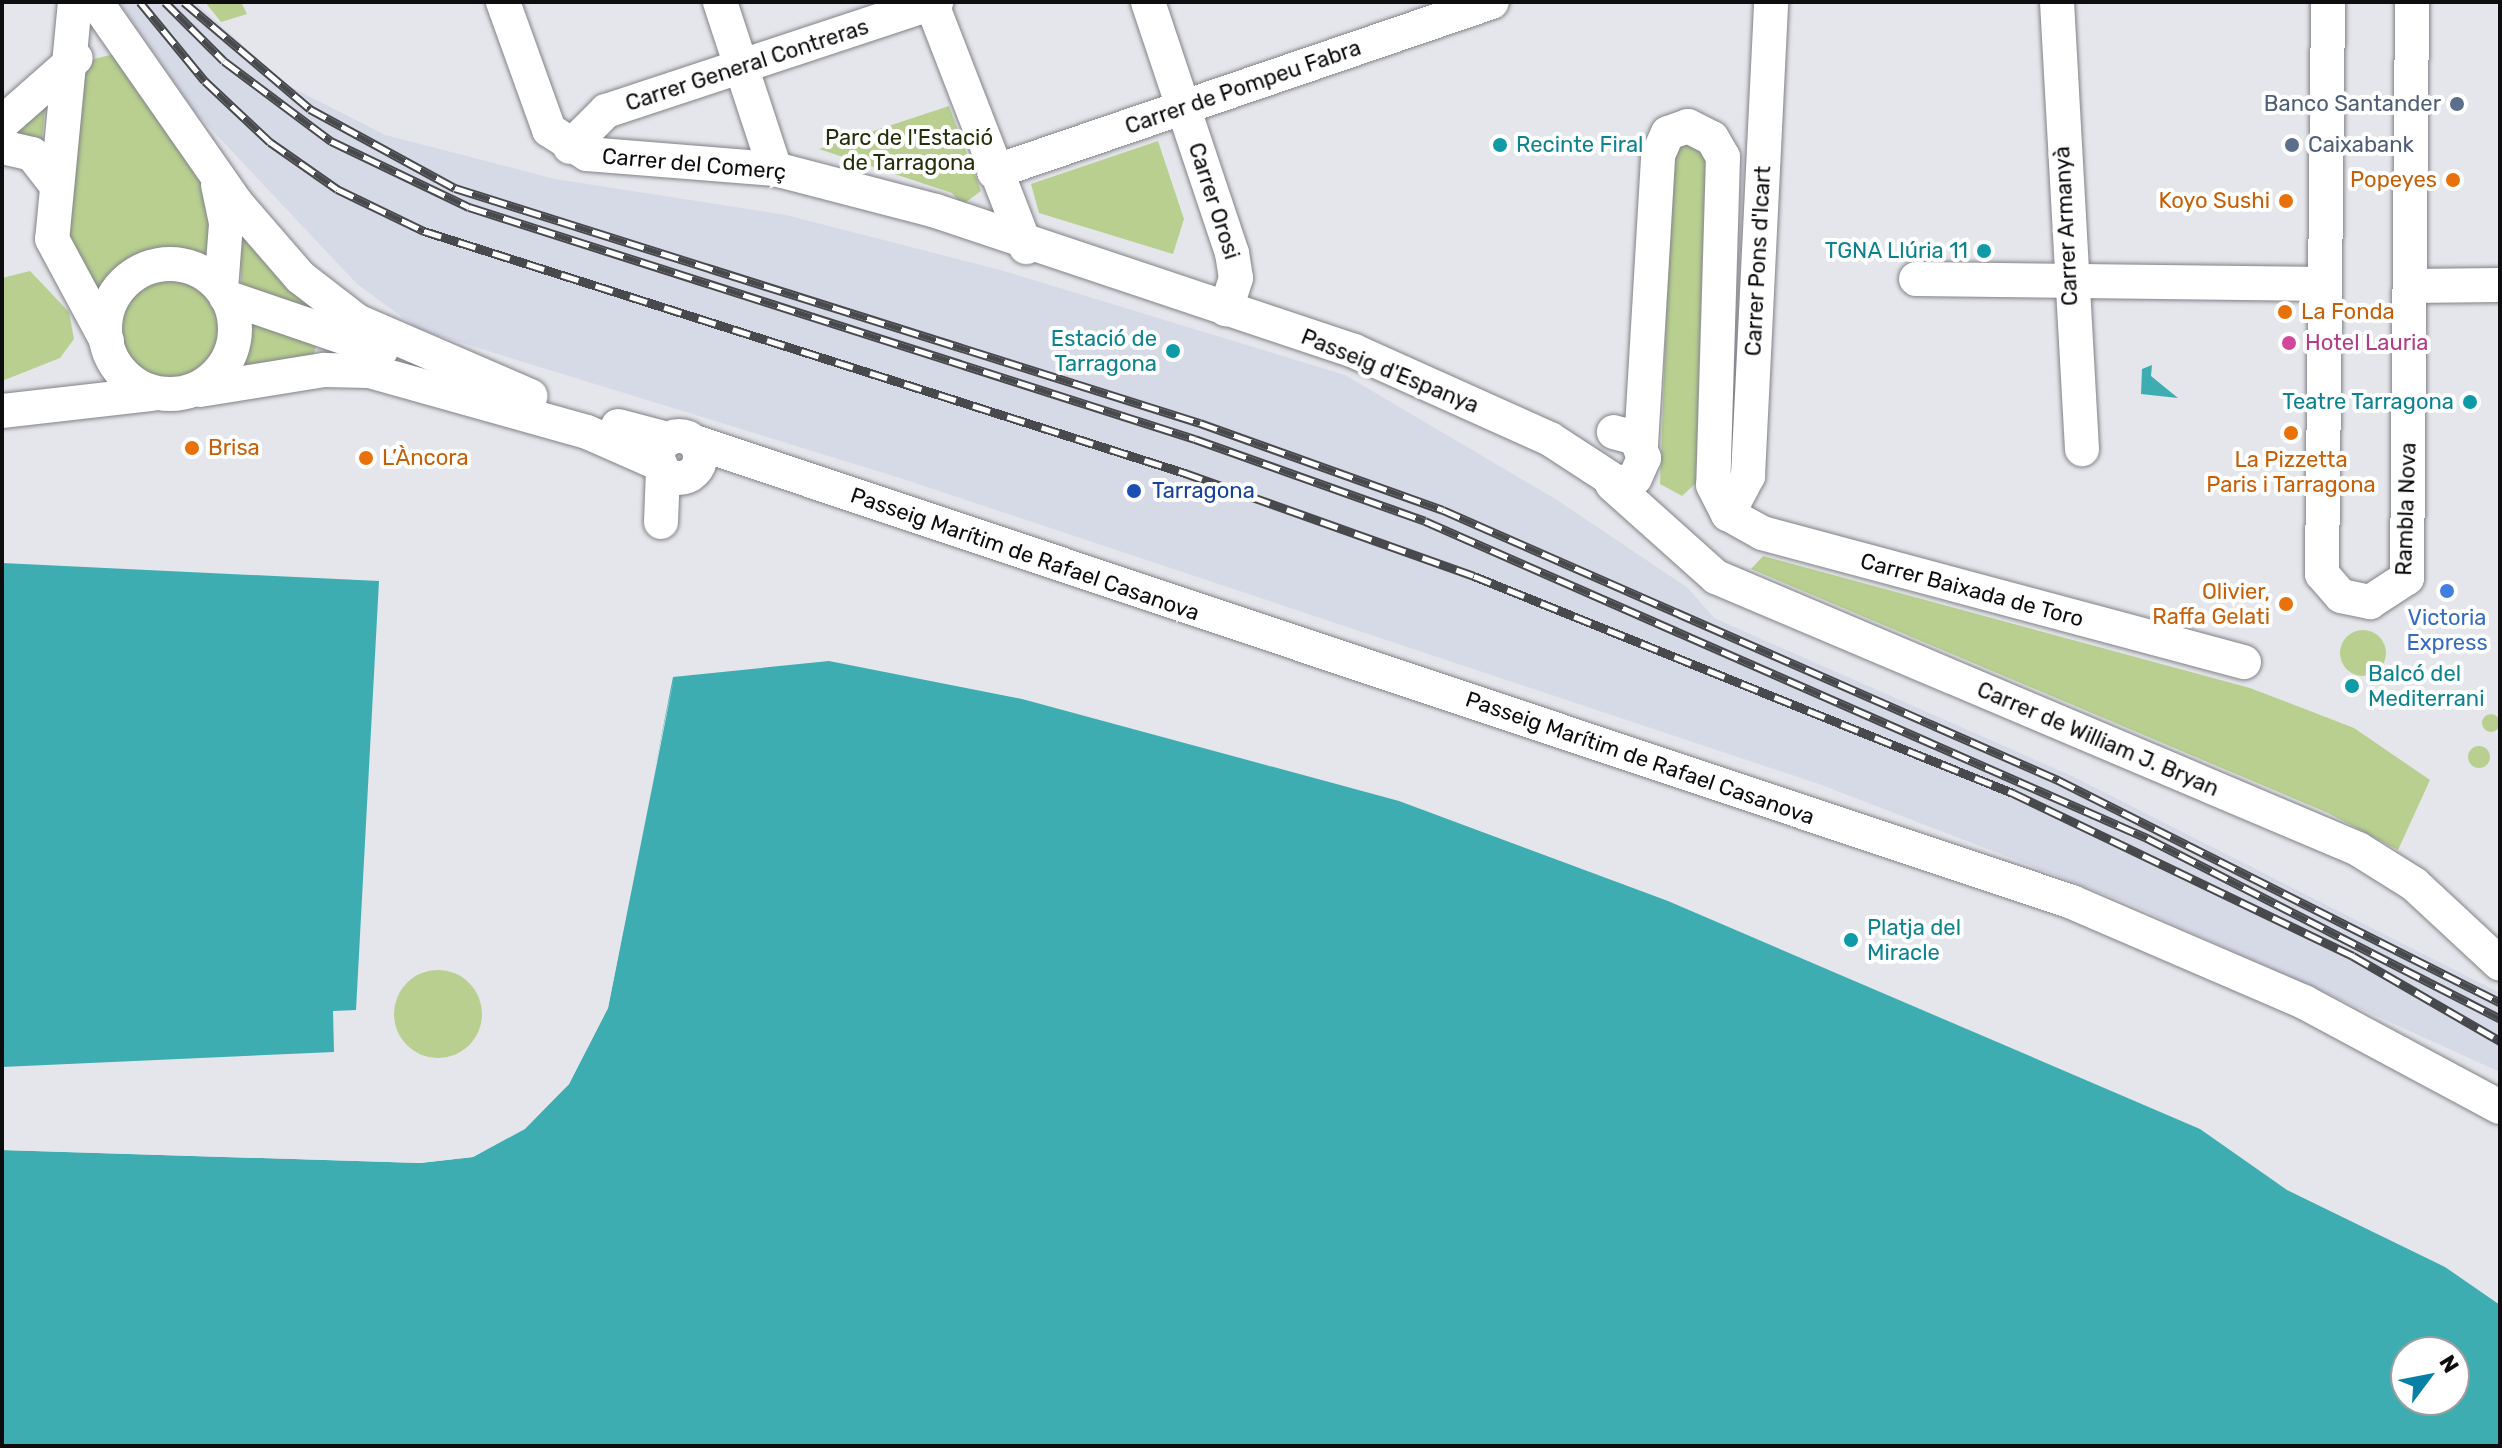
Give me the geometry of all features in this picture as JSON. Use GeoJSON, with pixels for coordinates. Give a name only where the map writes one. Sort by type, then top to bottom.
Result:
{"type":"FeatureCollection","features":[{"type":"Feature","properties":{"kind":"street"},"geometry":{"type":"LineString","coordinates":[[75,2],[72,61],[56,185],[56,251],[126,375],[151,394]]}},
{"type":"Feature","properties":{"kind":"street","name":"Passeig Marítim de Rafael Casanova"},"geometry":{"type":"LineString","coordinates":[[96,2],[137,57],[198,150],[269,245],[330,302],[388,336],[678,461],[758,464],[2072,902],[2304,1002],[2500,1107]]}},
{"type":"Feature","properties":{"kind":"street"},"geometry":{"type":"LineString","coordinates":[[503,2],[543,117],[570,147]]}},
{"type":"Feature","properties":{"kind":"street"},"geometry":{"type":"LineString","coordinates":[[720,2],[775,169]]}},
{"type":"Feature","properties":{"kind":"street"},"geometry":{"type":"LineString","coordinates":[[933,2],[994,172],[1026,247]]}},
{"type":"Feature","properties":{"kind":"street","name":"Carrer General Contreras"},"geometry":{"type":"LineString","coordinates":[[570,147],[606,111],[933,2]]}},
{"type":"Feature","properties":{"kind":"street","name":"Carrer Orosi"},"geometry":{"type":"LineString","coordinates":[[1148,2],[1235,265],[1226,309]]}},
{"type":"Feature","properties":{"kind":"street","name":"Carrer de Pompeu Fabra"},"geometry":{"type":"LineString","coordinates":[[994,172],[1492,2]]}},
{"type":"Feature","properties":{"kind":"street","name":"Carrer Pons d'Icart"},"geometry":{"type":"LineString","coordinates":[[1721,504],[1748,476],[1771,2]]}},
{"type":"Feature","properties":{"kind":"street","name":"Carrer Armanyà"},"geometry":{"type":"LineString","coordinates":[[2057,2],[2068,283],[2082,449]]}},
{"type":"Feature","properties":{"kind":"street","name":"Rambla Nova"},"geometry":{"type":"LineString","coordinates":[[2328,2],[2322,574],[2341,596],[2370,602],[2407,578],[2412,2]]}},
{"type":"Feature","properties":{"kind":"street"},"geometry":{"type":"LineString","coordinates":[[2,123],[72,61],[107,44],[137,57]]}},
{"type":"Feature","properties":{"kind":"street"},"geometry":{"type":"LineString","coordinates":[[1617,456],[1647,364],[1658,155],[1668,133],[1688,126],[1712,138],[1724,168],[1721,504]]}},
{"type":"Feature","properties":{"kind":"street"},"geometry":{"type":"LineString","coordinates":[[2,147],[32,154],[56,185]]}},
{"type":"Feature","properties":{"kind":"street","name":"Carrer del Comerç"},"geometry":{"type":"LineString","coordinates":[[570,147],[775,169],[957,220],[1026,247],[1226,309]]}},
{"type":"Feature","properties":{"kind":"street","name":"Passeig Marítim de Rafael Casanova"},"geometry":{"type":"LineString","coordinates":[[198,150],[226,212],[224,293],[530,396]]}},
{"type":"Feature","properties":{"kind":"street"},"geometry":{"type":"LineString","coordinates":[[957,220],[990,203],[994,172]]}},
{"type":"Feature","properties":{"kind":"street"},"geometry":{"type":"LineString","coordinates":[[107,341],[112,299],[147,267],[187,265],[224,293],[232,345],[220,371],[200,390]]}},
{"type":"Feature","properties":{"kind":"street"},"geometry":{"type":"LineString","coordinates":[[1916,279],[2325,284]]}},
{"type":"Feature","properties":{"kind":"street"},"geometry":{"type":"LineString","coordinates":[[2410,286],[2500,285]]}},
{"type":"Feature","properties":{"kind":"street","name":"Passeig d'Espanya"},"geometry":{"type":"LineString","coordinates":[[1226,309],[1354,351],[1550,439],[1617,456]]}},
{"type":"Feature","properties":{"kind":"street"},"geometry":{"type":"LineString","coordinates":[[2,411],[200,390],[324,370],[369,371],[678,461]]}},
{"type":"Feature","properties":{"kind":"street","name":"Carrer de William J. Bryan"},"geometry":{"type":"LineString","coordinates":[[1617,456],[1675,547],[1716,577],[2314,827],[2414,884],[2500,964]]}},
{"type":"Feature","properties":{"kind":"street","name":"Carrer Baixada de Toro"},"geometry":{"type":"LineString","coordinates":[[1721,504],[1762,533],[2244,662]]}},
{"type":"Feature","properties":{"kind":"shaded area"},"geometry":{"type":"Polygon","coordinates":[[[119,2],[195,2],[287,85],[385,135],[555,179],[786,215],[1004,271],[1345,375],[1557,500],[1688,588],[1714,618],[2074,777],[2500,993],[2500,1072],[2127,903],[1819,784],[900,478],[420,330],[357,284],[195,112],[119,2]]]}},
{"type":"Feature","properties":{"kind":"green space"},"geometry":{"type":"Polygon","coordinates":[[[205,2],[241,2],[247,14],[221,22],[205,2]]]}},
{"type":"Feature","properties":{"kind":"green space"},"geometry":{"type":"Polygon","coordinates":[[[114,54],[209,191],[210,255],[147,255],[98,289],[66,252],[84,72],[94,59],[114,54]]]}},
{"type":"Feature","properties":{"kind":"green space"},"geometry":{"type":"Polygon","coordinates":[[[46,100],[41,148],[2,136],[46,100]]]}},
{"type":"Feature","properties":{"kind":"green space","name":"Parc de l'Estació de Tarragona"},"geometry":{"type":"Polygon","coordinates":[[[949,106],[981,191],[962,205],[952,193],[819,149],[949,106]]]}},
{"type":"Feature","properties":{"kind":"green space"},"geometry":{"type":"Polygon","coordinates":[[[1158,141],[1184,219],[1173,254],[1039,213],[1031,184],[1158,141]]]}},
{"type":"Feature","properties":{"kind":"green space"},"geometry":{"type":"Polygon","coordinates":[[[1706,143],[1696,483],[1682,496],[1660,484],[1672,157],[1677,145],[1706,143]]]}},
{"type":"Feature","properties":{"kind":"green space"},"geometry":{"type":"Polygon","coordinates":[[[237,221],[332,312],[323,323],[242,291],[237,221]]]}},
{"type":"Feature","properties":{"kind":"green space"},"geometry":{"type":"Polygon","coordinates":[[[30,271],[69,312],[74,339],[60,358],[2,381],[2,278],[30,271]]]}},
{"type":"Feature","properties":{"kind":"green space"},"geometry":{"type":"Polygon","coordinates":[[[169,279],[188,283],[204,293],[214,309],[218,328],[214,347],[204,363],[188,373],[169,377],[150,373],[134,363],[124,347],[120,328],[124,309],[134,293],[150,283],[169,279]]]}},
{"type":"Feature","properties":{"kind":"green space"},"geometry":{"type":"Polygon","coordinates":[[[253,320],[319,337],[310,366],[244,369],[253,320]]]}},
{"type":"Feature","properties":{"kind":"green space"},"geometry":{"type":"Polygon","coordinates":[[[1763,556],[2250,688],[2354,728],[2430,780],[2398,850],[2328,813],[1751,569],[1763,556]]]}},
{"type":"Feature","properties":{"kind":"green space"},"geometry":{"type":"Polygon","coordinates":[[[2363,630],[2380,636],[2386,653],[2380,670],[2363,676],[2346,670],[2340,653],[2346,636],[2363,630]]]}},
{"type":"Feature","properties":{"kind":"green space"},"geometry":{"type":"Polygon","coordinates":[[[2487,714],[2495,714],[2500,723],[2498,730],[2487,732],[2482,727],[2482,719],[2487,714]]]}},
{"type":"Feature","properties":{"kind":"green space"},"geometry":{"type":"Polygon","coordinates":[[[2475,746],[2483,746],[2490,757],[2483,768],[2475,768],[2468,761],[2468,753],[2475,746]]]}},
{"type":"Feature","properties":{"kind":"green space"},"geometry":{"type":"Polygon","coordinates":[[[438,970],[455,973],[469,983],[479,997],[482,1014],[479,1031],[469,1045],[455,1055],[438,1058],[421,1055],[407,1045],[397,1031],[394,1014],[397,997],[407,983],[421,973],[438,970]]]}},
{"type":"Feature","properties":{"kind":"water"},"geometry":{"type":"Polygon","coordinates":[[[2152,365],[2151,376],[2178,398],[2141,394],[2142,369],[2152,365]]]}},
{"type":"Feature","properties":{"kind":"water"},"geometry":{"type":"Polygon","coordinates":[[[2,563],[379,581],[356,1010],[333,1011],[334,1052],[2,1067],[2,563]]]}},
{"type":"Feature","properties":{"kind":"water"},"geometry":{"type":"Polygon","coordinates":[[[829,661],[1022,699],[1399,801],[1668,901],[2200,1129],[2287,1190],[2445,1267],[2500,1305],[2500,1446],[2,1446],[2,1150],[420,1163],[473,1157],[525,1129],[569,1084],[608,1008],[673,677],[829,661]]]}},
{"type":"Feature","properties":{"kind":"pier"},"geometry":{"type":"Polygon","coordinates":[[[675,673],[608,1008],[569,1084],[525,1128],[473,1157],[420,1163],[2,1150],[55,1142],[420,1159],[472,1154],[523,1125],[566,1082],[604,1006],[675,673]]]}},
{"type":"Feature","properties":{"kind":"railway"},"geometry":{"type":"LineString","coordinates":[[140,2],[205,81],[270,142],[337,189],[424,231],[1185,473],[1474,576],[2013,793],[2353,956],[2500,1041]]}},
{"type":"Feature","properties":{"kind":"railway"},"geometry":{"type":"LineString","coordinates":[[165,2],[224,61],[331,141],[469,207],[1195,439],[1425,521],[2147,838],[2500,1019]]}},
{"type":"Feature","properties":{"kind":"railway"},"geometry":{"type":"LineString","coordinates":[[184,2],[310,109],[455,188],[1200,423],[1443,510],[2058,780],[2500,1002]]}},
{"type":"Feature","properties":{"kind":"place","name":"Banco Santander"},"geometry":{"type":"Point","coordinates":[2457,104]}},
{"type":"Feature","properties":{"kind":"place","name":"Recinte Firal"},"geometry":{"type":"Point","coordinates":[1500,145]}},
{"type":"Feature","properties":{"kind":"place","name":"Caixabank"},"geometry":{"type":"Point","coordinates":[2292,145]}},
{"type":"Feature","properties":{"kind":"place","name":"Popeyes"},"geometry":{"type":"Point","coordinates":[2453,180]}},
{"type":"Feature","properties":{"kind":"place","name":"Koyo Sushi"},"geometry":{"type":"Point","coordinates":[2286,201]}},
{"type":"Feature","properties":{"kind":"place","name":"TGNA Llúria 11"},"geometry":{"type":"Point","coordinates":[1984,251]}},
{"type":"Feature","properties":{"kind":"place","name":"La Fonda"},"geometry":{"type":"Point","coordinates":[2285,312]}},
{"type":"Feature","properties":{"kind":"place","name":"Hotel Lauria"},"geometry":{"type":"Point","coordinates":[2289,343]}},
{"type":"Feature","properties":{"kind":"place","name":"Estació de Tarragona"},"geometry":{"type":"Point","coordinates":[1173,351]}},
{"type":"Feature","properties":{"kind":"place","name":"Teatre Tarragona"},"geometry":{"type":"Point","coordinates":[2470,402]}},
{"type":"Feature","properties":{"kind":"place","name":"La Pizzetta Paris i Tarragona"},"geometry":{"type":"Point","coordinates":[2291,433]}},
{"type":"Feature","properties":{"kind":"place","name":"Brisa"},"geometry":{"type":"Point","coordinates":[192,448]}},
{"type":"Feature","properties":{"kind":"place","name":"L’Àncora"},"geometry":{"type":"Point","coordinates":[366,458]}},
{"type":"Feature","properties":{"kind":"place","name":"Tarragona"},"geometry":{"type":"Point","coordinates":[1134,491]}},
{"type":"Feature","properties":{"kind":"place","name":"Victoria Express"},"geometry":{"type":"Point","coordinates":[2447,591]}},
{"type":"Feature","properties":{"kind":"place","name":"Olivier, Raffa Gelati"},"geometry":{"type":"Point","coordinates":[2286,604]}},
{"type":"Feature","properties":{"kind":"place","name":"Balcó del Mediterrani"},"geometry":{"type":"Point","coordinates":[2352,686]}},
{"type":"Feature","properties":{"kind":"place","name":"Platja del Miracle"},"geometry":{"type":"Point","coordinates":[1851,940]}}]}
